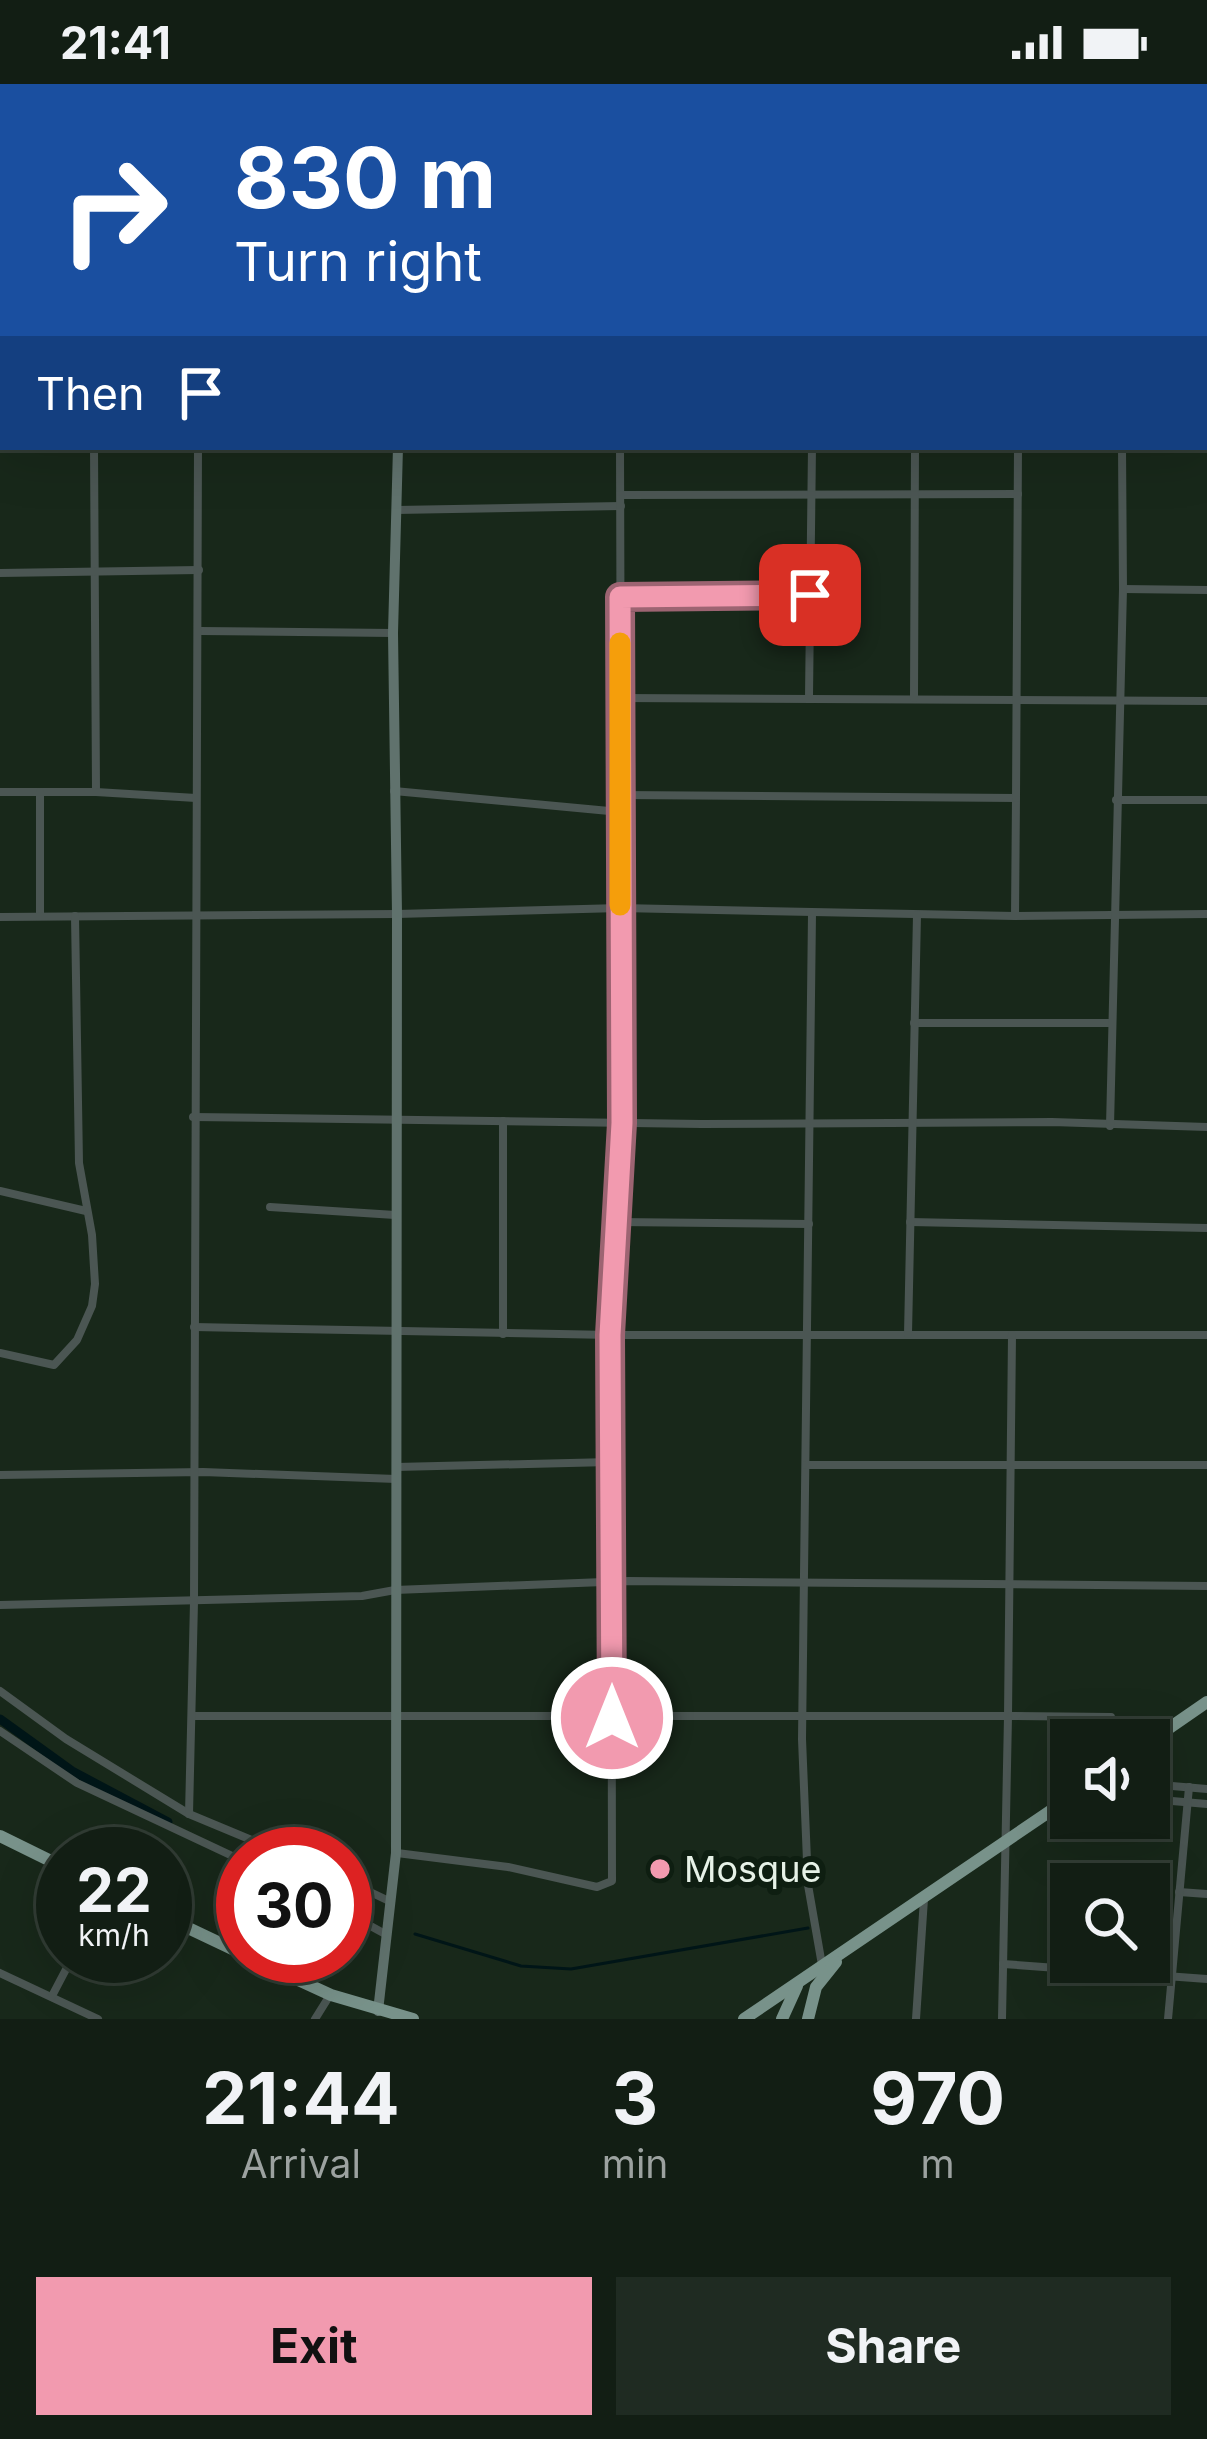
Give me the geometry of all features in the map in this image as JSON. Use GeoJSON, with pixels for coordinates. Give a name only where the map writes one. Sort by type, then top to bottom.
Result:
{"type":"FeatureCollection","features":[{"type":"Feature","properties":{"kind":"highway"},"geometry":{"type":"LineString","coordinates":[[1170,1728],[1207,1702]]}},
{"type":"Feature","properties":{"kind":"highway"},"geometry":{"type":"LineString","coordinates":[[744,2019],[1050,1812]]}},
{"type":"Feature","properties":{"kind":"highway"},"geometry":{"type":"LineString","coordinates":[[0,1836],[36,1854]]}},
{"type":"Feature","properties":{"kind":"highway"},"geometry":{"type":"LineString","coordinates":[[809,2018],[816,1988],[847,1949]]}},
{"type":"Feature","properties":{"kind":"highway"},"geometry":{"type":"LineString","coordinates":[[782,2019],[789,1996],[806,1976]]}},
{"type":"Feature","properties":{"kind":"highway"},"geometry":{"type":"LineString","coordinates":[[305,1983],[378,2012],[413,2019]]}},
{"type":"Feature","properties":{"kind":"main road"},"geometry":{"type":"LineString","coordinates":[[378,2012],[395,1853],[393,633],[398,450]]}},
{"type":"Feature","properties":{"kind":"street"},"geometry":{"type":"LineString","coordinates":[[94,450],[96,792]]}},
{"type":"Feature","properties":{"kind":"street"},"geometry":{"type":"LineString","coordinates":[[189,1814],[198,450]]}},
{"type":"Feature","properties":{"kind":"street"},"geometry":{"type":"LineString","coordinates":[[395,1853],[606,1886],[612,1881],[610,1335],[622,1123],[620,450]]}},
{"type":"Feature","properties":{"kind":"street"},"geometry":{"type":"LineString","coordinates":[[809,698],[812,450]]}},
{"type":"Feature","properties":{"kind":"street"},"geometry":{"type":"LineString","coordinates":[[914,450],[914,698]]}},
{"type":"Feature","properties":{"kind":"street"},"geometry":{"type":"LineString","coordinates":[[1015,916],[1018,450]]}},
{"type":"Feature","properties":{"kind":"street"},"geometry":{"type":"LineString","coordinates":[[1110,1126],[1122,450]]}},
{"type":"Feature","properties":{"kind":"street"},"geometry":{"type":"LineString","coordinates":[[621,495],[1018,494]]}},
{"type":"Feature","properties":{"kind":"street"},"geometry":{"type":"LineString","coordinates":[[396,510],[621,506]]}},
{"type":"Feature","properties":{"kind":"street"},"geometry":{"type":"LineString","coordinates":[[0,573],[199,570]]}},
{"type":"Feature","properties":{"kind":"street"},"geometry":{"type":"LineString","coordinates":[[1123,589],[1207,590]]}},
{"type":"Feature","properties":{"kind":"street"},"geometry":{"type":"LineString","coordinates":[[620,597],[810,595]]}},
{"type":"Feature","properties":{"kind":"street"},"geometry":{"type":"LineString","coordinates":[[200,631],[393,633]]}},
{"type":"Feature","properties":{"kind":"street"},"geometry":{"type":"LineString","coordinates":[[620,698],[1207,701]]}},
{"type":"Feature","properties":{"kind":"street"},"geometry":{"type":"LineString","coordinates":[[393,791],[620,812]]}},
{"type":"Feature","properties":{"kind":"street"},"geometry":{"type":"LineString","coordinates":[[0,792],[196,798]]}},
{"type":"Feature","properties":{"kind":"street"},"geometry":{"type":"LineString","coordinates":[[40,792],[40,916]]}},
{"type":"Feature","properties":{"kind":"street"},"geometry":{"type":"LineString","coordinates":[[620,795],[1016,798]]}},
{"type":"Feature","properties":{"kind":"street"},"geometry":{"type":"LineString","coordinates":[[1116,800],[1207,800]]}},
{"type":"Feature","properties":{"kind":"street"},"geometry":{"type":"LineString","coordinates":[[0,917],[620,908],[812,914],[1207,914]]}},
{"type":"Feature","properties":{"kind":"street"},"geometry":{"type":"LineString","coordinates":[[812,914],[802,1718],[808,1885],[822,1965]]}},
{"type":"Feature","properties":{"kind":"street"},"geometry":{"type":"LineString","coordinates":[[908,1334],[917,915]]}},
{"type":"Feature","properties":{"kind":"street"},"geometry":{"type":"LineString","coordinates":[[0,1353],[54,1365],[62,1361],[92,1306],[94,1284],[79,1163],[75,916]]}},
{"type":"Feature","properties":{"kind":"street"},"geometry":{"type":"LineString","coordinates":[[914,1023],[1112,1022]]}},
{"type":"Feature","properties":{"kind":"street"},"geometry":{"type":"LineString","coordinates":[[194,1118],[1052,1122],[1207,1127]]}},
{"type":"Feature","properties":{"kind":"street"},"geometry":{"type":"LineString","coordinates":[[503,1121],[503,1334]]}},
{"type":"Feature","properties":{"kind":"street"},"geometry":{"type":"LineString","coordinates":[[0,1191],[86,1211]]}},
{"type":"Feature","properties":{"kind":"street"},"geometry":{"type":"LineString","coordinates":[[270,1208],[395,1215]]}},
{"type":"Feature","properties":{"kind":"street"},"geometry":{"type":"LineString","coordinates":[[617,1222],[809,1224]]}},
{"type":"Feature","properties":{"kind":"street"},"geometry":{"type":"LineString","coordinates":[[910,1222],[1207,1228]]}},
{"type":"Feature","properties":{"kind":"street"},"geometry":{"type":"LineString","coordinates":[[194,1327],[610,1335],[1207,1335]]}},
{"type":"Feature","properties":{"kind":"street"},"geometry":{"type":"LineString","coordinates":[[1002,2019],[1012,1334]]}},
{"type":"Feature","properties":{"kind":"street"},"geometry":{"type":"LineString","coordinates":[[0,1475],[396,1473],[610,1462]]}},
{"type":"Feature","properties":{"kind":"street"},"geometry":{"type":"LineString","coordinates":[[806,1465],[1207,1465]]}},
{"type":"Feature","properties":{"kind":"street"},"geometry":{"type":"LineString","coordinates":[[0,1605],[362,1597],[395,1590],[613,1582],[1207,1586]]}},
{"type":"Feature","properties":{"kind":"street"},"geometry":{"type":"LineString","coordinates":[[0,1690],[66,1739],[189,1814],[220,1827]]}},
{"type":"Feature","properties":{"kind":"street"},"geometry":{"type":"LineString","coordinates":[[192,1716],[1111,1718]]}},
{"type":"Feature","properties":{"kind":"street"},"geometry":{"type":"LineString","coordinates":[[0,1731],[77,1783],[216,1848]]}},
{"type":"Feature","properties":{"kind":"street"},"geometry":{"type":"LineString","coordinates":[[1170,1786],[1207,1789]]}},
{"type":"Feature","properties":{"kind":"street"},"geometry":{"type":"LineString","coordinates":[[1168,2019],[1189,1787]]}},
{"type":"Feature","properties":{"kind":"street"},"geometry":{"type":"LineString","coordinates":[[1170,1801],[1207,1804]]}},
{"type":"Feature","properties":{"kind":"street"},"geometry":{"type":"LineString","coordinates":[[1180,1892],[1207,1894]]}},
{"type":"Feature","properties":{"kind":"street"},"geometry":{"type":"LineString","coordinates":[[372,1893],[389,1901]]}},
{"type":"Feature","properties":{"kind":"street"},"geometry":{"type":"LineString","coordinates":[[916,2019],[924,1899]]}},
{"type":"Feature","properties":{"kind":"street"},"geometry":{"type":"LineString","coordinates":[[372,1927],[387,1935]]}},
{"type":"Feature","properties":{"kind":"street"},"geometry":{"type":"LineString","coordinates":[[1003,1964],[1207,1979]]}},
{"type":"Feature","properties":{"kind":"street"},"geometry":{"type":"LineString","coordinates":[[0,1973],[98,2019]]}},
{"type":"Feature","properties":{"kind":"street"},"geometry":{"type":"LineString","coordinates":[[52,1996],[59,1983]]}},
{"type":"Feature","properties":{"kind":"street"},"geometry":{"type":"LineString","coordinates":[[315,2019],[331,1995]]}},
{"type":"Feature","properties":{"kind":"waterway"},"geometry":{"type":"LineString","coordinates":[[0,1719],[72,1771],[168,1822]]}},
{"type":"Feature","properties":{"kind":"waterway"},"geometry":{"type":"LineString","coordinates":[[415,1934],[521,1966],[571,1969],[808,1928]]}},
{"type":"Feature","properties":{"kind":"slow traffic"},"geometry":{"type":"LineString","coordinates":[[620,643],[620,905]]}},
{"type":"Feature","properties":{"kind":"place","name":"Mosque"},"geometry":{"type":"Point","coordinates":[660,1869]}},
{"type":"Feature","properties":{"kind":"route"},"geometry":{"type":"LineString","coordinates":[[612,1718],[610,1335],[622,1123],[620,597],[810,595]]}}]}
